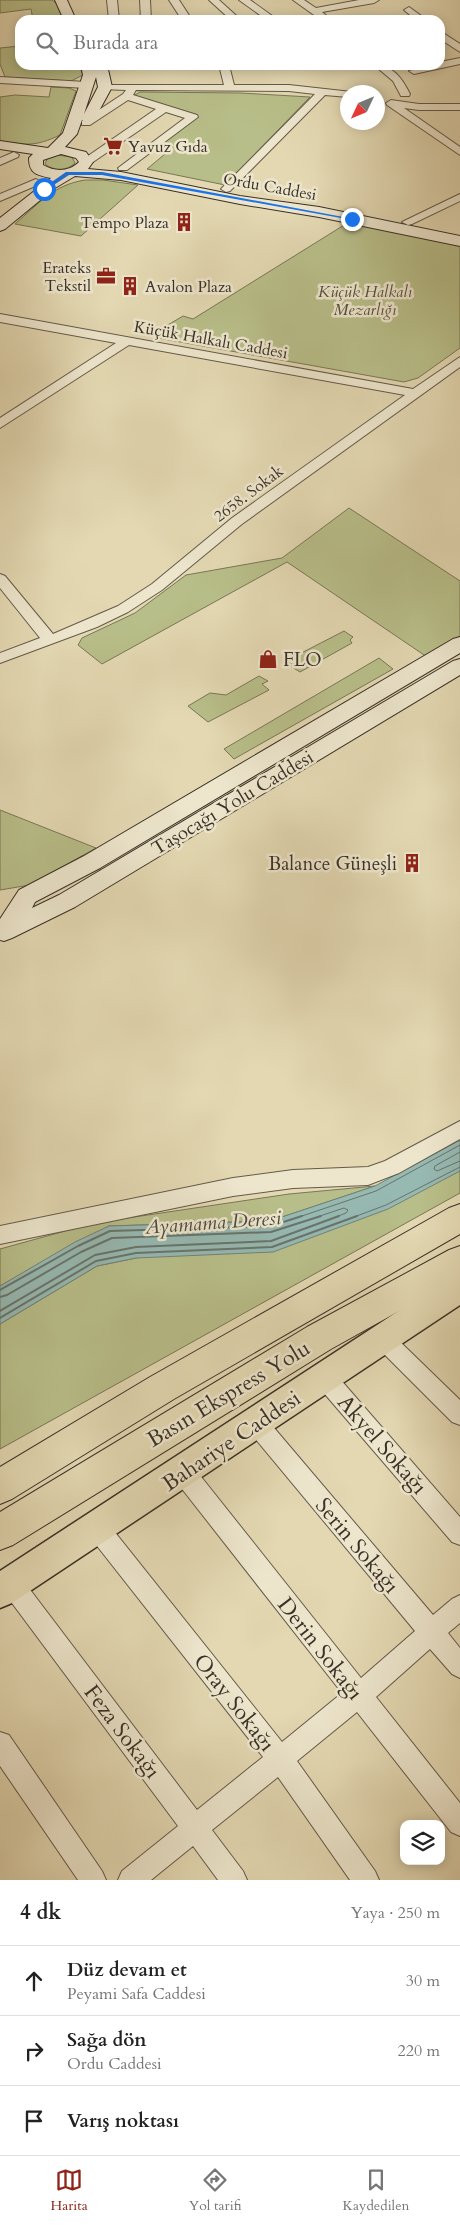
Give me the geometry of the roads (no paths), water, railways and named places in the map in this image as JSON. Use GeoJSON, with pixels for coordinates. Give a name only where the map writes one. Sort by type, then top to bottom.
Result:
{"type":"FeatureCollection","features":[{"type":"Feature","properties":{"kind":"highway","name":"Basın Ekspress Yolu"},"geometry":{"type":"LineString","coordinates":[[0,1487],[170,1383],[460,1218]]}},
{"type":"Feature","properties":{"kind":"highway","name":"Basın Ekspress Yolu"},"geometry":{"type":"LineString","coordinates":[[0,1532],[319,1338],[460,1260]]}},
{"type":"Feature","properties":{"kind":"main road"},"geometry":{"type":"LineString","coordinates":[[61,0],[68,15]]}},
{"type":"Feature","properties":{"kind":"main road"},"geometry":{"type":"LineString","coordinates":[[0,213],[27,192],[37,172],[36,158],[51,151],[70,134],[90,75],[89,70]]}},
{"type":"Feature","properties":{"kind":"main road"},"geometry":{"type":"LineString","coordinates":[[0,226],[50,185],[84,166],[85,157],[81,138],[86,123],[104,87],[101,70]]}},
{"type":"Feature","properties":{"kind":"main road"},"geometry":{"type":"LineString","coordinates":[[86,86],[92,90],[104,87]]}},
{"type":"Feature","properties":{"kind":"main road"},"geometry":{"type":"LineString","coordinates":[[0,145],[51,151]]}},
{"type":"Feature","properties":{"kind":"main road","name":"Ordu Caddesi"},"geometry":{"type":"LineString","coordinates":[[51,151],[69,150],[85,157],[123,168],[460,233]]}},
{"type":"Feature","properties":{"kind":"main road"},"geometry":{"type":"LineString","coordinates":[[0,151],[14,155],[37,172]]}},
{"type":"Feature","properties":{"kind":"main road","name":"Ordu Caddesi"},"geometry":{"type":"LineString","coordinates":[[37,172],[121,176],[460,241]]}},
{"type":"Feature","properties":{"kind":"main road","name":"Taşocağı Yolu Caddesi"},"geometry":{"type":"LineString","coordinates":[[2,933],[27,896],[100,857],[460,644]]}},
{"type":"Feature","properties":{"kind":"main road","name":"Taşocağı Yolu Caddesi"},"geometry":{"type":"LineString","coordinates":[[2,933],[66,901],[460,666]]}},
{"type":"Feature","properties":{"kind":"main road","name":"Bahariye Caddesi"},"geometry":{"type":"LineString","coordinates":[[5,1587],[98,1528],[460,1288]]}},
{"type":"Feature","properties":{"kind":"street"},"geometry":{"type":"LineString","coordinates":[[112,0],[114,15]]}},
{"type":"Feature","properties":{"kind":"street"},"geometry":{"type":"LineString","coordinates":[[146,15],[145,1],[156,0]]}},
{"type":"Feature","properties":{"kind":"street"},"geometry":{"type":"LineString","coordinates":[[174,0],[184,15]]}},
{"type":"Feature","properties":{"kind":"street"},"geometry":{"type":"LineString","coordinates":[[214,0],[230,15]]}},
{"type":"Feature","properties":{"kind":"street"},"geometry":{"type":"LineString","coordinates":[[244,0],[266,15]]}},
{"type":"Feature","properties":{"kind":"street"},"geometry":{"type":"LineString","coordinates":[[298,0],[320,15]]}},
{"type":"Feature","properties":{"kind":"street"},"geometry":{"type":"LineString","coordinates":[[315,11],[374,0]]}},
{"type":"Feature","properties":{"kind":"street"},"geometry":{"type":"LineString","coordinates":[[409,10],[416,15]]}},
{"type":"Feature","properties":{"kind":"street"},"geometry":{"type":"LineString","coordinates":[[445,38],[460,49]]}},
{"type":"Feature","properties":{"kind":"street"},"geometry":{"type":"LineString","coordinates":[[445,64],[460,61]]}},
{"type":"Feature","properties":{"kind":"street"},"geometry":{"type":"LineString","coordinates":[[225,70],[230,88]]}},
{"type":"Feature","properties":{"kind":"street"},"geometry":{"type":"LineString","coordinates":[[383,70],[392,80],[390,87]]}},
{"type":"Feature","properties":{"kind":"street"},"geometry":{"type":"LineString","coordinates":[[385,70],[397,79],[401,99],[460,152]]}},
{"type":"Feature","properties":{"kind":"street"},"geometry":{"type":"LineString","coordinates":[[414,71],[419,70]]}},
{"type":"Feature","properties":{"kind":"street"},"geometry":{"type":"LineString","coordinates":[[0,80],[86,86]]}},
{"type":"Feature","properties":{"kind":"street"},"geometry":{"type":"LineString","coordinates":[[104,87],[130,92],[289,88],[340,93]]}},
{"type":"Feature","properties":{"kind":"street"},"geometry":{"type":"LineString","coordinates":[[226,189],[323,91]]}},
{"type":"Feature","properties":{"kind":"street"},"geometry":{"type":"LineString","coordinates":[[123,168],[193,117],[164,108],[130,92]]}},
{"type":"Feature","properties":{"kind":"street"},"geometry":{"type":"LineString","coordinates":[[86,123],[130,92]]}},
{"type":"Feature","properties":{"kind":"street"},"geometry":{"type":"LineString","coordinates":[[401,99],[419,107],[460,107]]}},
{"type":"Feature","properties":{"kind":"street"},"geometry":{"type":"LineString","coordinates":[[85,157],[164,108]]}},
{"type":"Feature","properties":{"kind":"street"},"geometry":{"type":"LineString","coordinates":[[0,162],[14,155]]}},
{"type":"Feature","properties":{"kind":"street"},"geometry":{"type":"LineString","coordinates":[[0,198],[37,172]]}},
{"type":"Feature","properties":{"kind":"street"},"geometry":{"type":"LineString","coordinates":[[408,222],[460,197]]}},
{"type":"Feature","properties":{"kind":"street","name":"Küçük Halkalı Caddesi"},"geometry":{"type":"LineString","coordinates":[[0,318],[416,393]]}},
{"type":"Feature","properties":{"kind":"street"},"geometry":{"type":"LineString","coordinates":[[0,424],[128,340]]}},
{"type":"Feature","properties":{"kind":"street","name":"2658. Sokak"},"geometry":{"type":"LineString","coordinates":[[0,658],[92,624],[124,609],[157,587],[237,521],[460,360]]}},
{"type":"Feature","properties":{"kind":"street"},"geometry":{"type":"LineString","coordinates":[[0,579],[50,640]]}},
{"type":"Feature","properties":{"kind":"street"},"geometry":{"type":"LineString","coordinates":[[0,1235],[233,1187],[293,1179],[368,1176],[392,1167],[460,1129]]}},
{"type":"Feature","properties":{"kind":"street"},"geometry":{"type":"LineString","coordinates":[[383,1339],[460,1415]]}},
{"type":"Feature","properties":{"kind":"street","name":"Akyel Sokağı"},"geometry":{"type":"LineString","coordinates":[[325,1378],[460,1534]]}},
{"type":"Feature","properties":{"kind":"street","name":"Serin Sokağı"},"geometry":{"type":"LineString","coordinates":[[256,1424],[460,1666]]}},
{"type":"Feature","properties":{"kind":"street","name":"Derin Sokağı"},"geometry":{"type":"LineString","coordinates":[[183,1472],[460,1823]]}},
{"type":"Feature","properties":{"kind":"street","name":"Oray Sokağı"},"geometry":{"type":"LineString","coordinates":[[98,1528],[280,1759],[366,1880]]}},
{"type":"Feature","properties":{"kind":"street","name":"Feza Sokağı"},"geometry":{"type":"LineString","coordinates":[[5,1587],[195,1826],[234,1880]]}},
{"type":"Feature","properties":{"kind":"street"},"geometry":{"type":"LineString","coordinates":[[132,1880],[195,1826],[358,1696],[460,1607]]}},
{"type":"Feature","properties":{"kind":"street"},"geometry":{"type":"LineString","coordinates":[[0,1744],[93,1880]]}},
{"type":"Feature","properties":{"kind":"water","name":"Ayamama Deresi"},"geometry":{"type":"Polygon","coordinates":[[[460,1140],[460,1171],[388,1209],[273,1252],[136,1258],[97,1266],[0,1324],[0,1286],[75,1242],[109,1226],[270,1221],[375,1186],[460,1140]]]}},
{"type":"Feature","properties":{"kind":"place","name":"Yavuz Gıda"},"geometry":{"type":"Point","coordinates":[113,146]}},
{"type":"Feature","properties":{"kind":"place","name":"Tempo Plaza"},"geometry":{"type":"Point","coordinates":[184,222]}},
{"type":"Feature","properties":{"kind":"place","name":"Erateks Tekstil"},"geometry":{"type":"Point","coordinates":[106,276]}},
{"type":"Feature","properties":{"kind":"place","name":"Avalon Plaza"},"geometry":{"type":"Point","coordinates":[130,286]}},
{"type":"Feature","properties":{"kind":"place","name":"FLO"},"geometry":{"type":"Point","coordinates":[268,659]}},
{"type":"Feature","properties":{"kind":"place","name":"Balance Güneşli"},"geometry":{"type":"Point","coordinates":[412,863]}},
{"type":"Feature","properties":{"kind":"park label","name":"Küçük Halkalı Mezarlığı"},"geometry":{"type":"Point","coordinates":[365,300]}}]}
